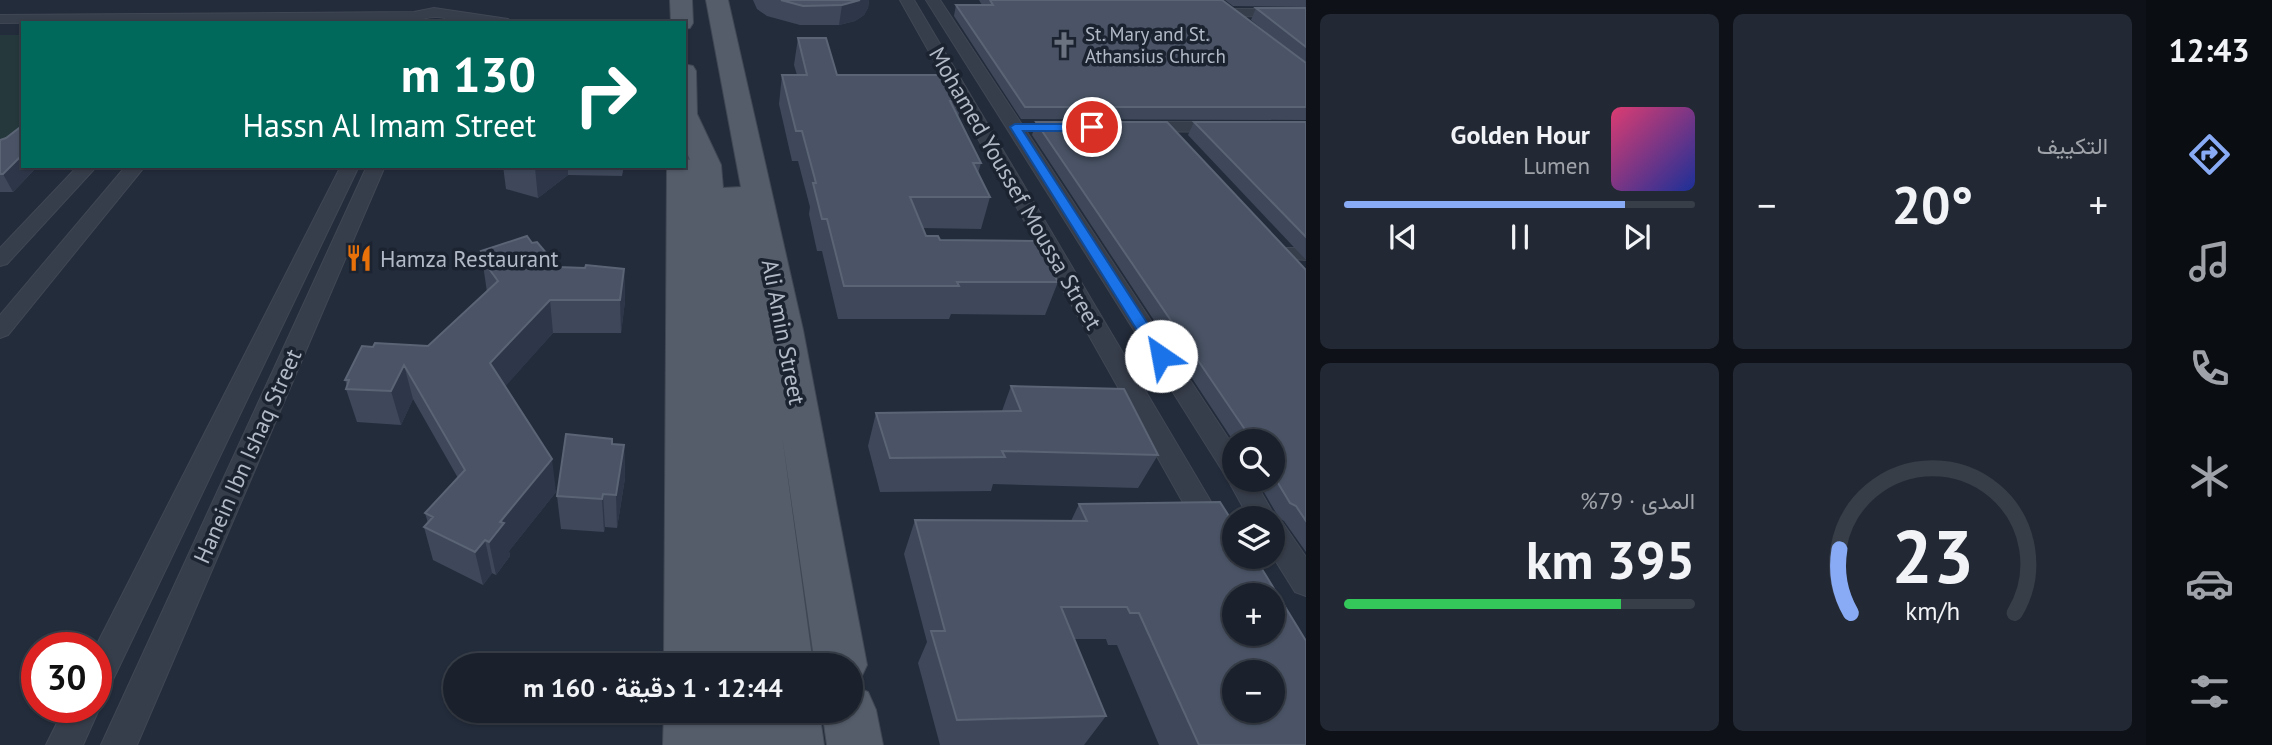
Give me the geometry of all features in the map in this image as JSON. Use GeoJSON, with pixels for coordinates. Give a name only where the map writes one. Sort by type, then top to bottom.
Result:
{"type":"FeatureCollection","features":[{"type":"Feature","properties":{"kind":"main road"},"geometry":{"type":"LineString","coordinates":[[681,0],[682,21]]}},
{"type":"Feature","properties":{"kind":"main road","name":"Ali Amin Street"},"geometry":{"type":"LineString","coordinates":[[717,0],[785,330],[839,653]]}},
{"type":"Feature","properties":{"kind":"main road"},"geometry":{"type":"LineString","coordinates":[[734,83],[727,109],[727,132],[786,653]]}},
{"type":"Feature","properties":{"kind":"main road"},"geometry":{"type":"LineString","coordinates":[[686,117],[696,133],[707,165],[737,653]]}},
{"type":"Feature","properties":{"kind":"main road"},"geometry":{"type":"LineString","coordinates":[[681,168],[690,653]]}},
{"type":"Feature","properties":{"kind":"main road"},"geometry":{"type":"LineString","coordinates":[[691,723],[691,745]]}},
{"type":"Feature","properties":{"kind":"main road"},"geometry":{"type":"LineString","coordinates":[[742,723],[743,745]]}},
{"type":"Feature","properties":{"kind":"main road"},"geometry":{"type":"LineString","coordinates":[[793,723],[796,745]]}},
{"type":"Feature","properties":{"kind":"main road"},"geometry":{"type":"LineString","coordinates":[[851,723],[855,745]]}},
{"type":"Feature","properties":{"kind":"street"},"geometry":{"type":"LineString","coordinates":[[129,18],[149,0]]}},
{"type":"Feature","properties":{"kind":"street"},"geometry":{"type":"LineString","coordinates":[[271,17],[285,0]]}},
{"type":"Feature","properties":{"kind":"street"},"geometry":{"type":"LineString","coordinates":[[414,18],[433,0]]}},
{"type":"Feature","properties":{"kind":"street","name":"Mohamed Youssef Moussa Street"},"geometry":{"type":"LineString","coordinates":[[907,0],[1222,546]]}},
{"type":"Feature","properties":{"kind":"street","name":"Mohamed Youssef Moussa Street"},"geometry":{"type":"LineString","coordinates":[[933,0],[1022,127],[1222,451]]}},
{"type":"Feature","properties":{"kind":"street"},"geometry":{"type":"LineString","coordinates":[[1213,0],[1245,26]]}},
{"type":"Feature","properties":{"kind":"street"},"geometry":{"type":"LineString","coordinates":[[0,19],[414,18],[451,13],[497,21]]}},
{"type":"Feature","properties":{"kind":"street"},"geometry":{"type":"LineString","coordinates":[[1228,13],[1306,13]]}},
{"type":"Feature","properties":{"kind":"street"},"geometry":{"type":"LineString","coordinates":[[0,26],[21,26]]}},
{"type":"Feature","properties":{"kind":"street"},"geometry":{"type":"LineString","coordinates":[[981,127],[1022,127]]}},
{"type":"Feature","properties":{"kind":"street"},"geometry":{"type":"LineString","coordinates":[[1126,127],[1237,127]]}},
{"type":"Feature","properties":{"kind":"street"},"geometry":{"type":"LineString","coordinates":[[1168,127],[1186,147]]}},
{"type":"Feature","properties":{"kind":"street"},"geometry":{"type":"LineString","coordinates":[[0,260],[86,168]]}},
{"type":"Feature","properties":{"kind":"street"},"geometry":{"type":"LineString","coordinates":[[0,330],[134,168]]}},
{"type":"Feature","properties":{"kind":"street","name":"Hanein Ibn Ishaq Street"},"geometry":{"type":"LineString","coordinates":[[112,648],[349,168]]}},
{"type":"Feature","properties":{"kind":"street","name":"Hanein Ibn Ishaq Street"},"geometry":{"type":"LineString","coordinates":[[119,745],[375,168]]}},
{"type":"Feature","properties":{"kind":"street"},"geometry":{"type":"LineString","coordinates":[[1289,251],[1306,277]]}},
{"type":"Feature","properties":{"kind":"street"},"geometry":{"type":"LineString","coordinates":[[1285,550],[1306,583]]}},
{"type":"Feature","properties":{"kind":"street"},"geometry":{"type":"LineString","coordinates":[[64,745],[75,723]]}},
{"type":"Feature","properties":{"kind":"green space"},"geometry":{"type":"Polygon","coordinates":[[[0,35],[21,35],[21,168],[36,168],[13,192],[0,192],[0,35]]]}},
{"type":"Feature","properties":{"kind":"building"},"geometry":{"type":"Polygon","coordinates":[[[781,0],[860,0],[842,5],[803,6],[781,0]]]}},
{"type":"Feature","properties":{"kind":"building"},"geometry":{"type":"Polygon","coordinates":[[[990,0],[1222,0],[1306,63],[1306,107],[1025,107],[956,5],[993,5],[990,0]]]}},
{"type":"Feature","properties":{"kind":"building"},"geometry":{"type":"Polygon","coordinates":[[[1256,8],[1306,8],[1306,47],[1256,8]]]}},
{"type":"Feature","properties":{"kind":"building"},"geometry":{"type":"Polygon","coordinates":[[[798,38],[826,38],[837,75],[947,75],[962,101],[950,101],[981,163],[973,163],[990,197],[910,197],[926,236],[938,236],[940,240],[1035,241],[1058,282],[957,282],[959,286],[844,286],[827,219],[822,219],[813,183],[816,183],[802,131],[796,131],[782,75],[807,75],[798,38]]]}},
{"type":"Feature","properties":{"kind":"building"},"geometry":{"type":"Polygon","coordinates":[[[1036,122],[1167,122],[1306,270],[1306,521],[1283,492],[1285,429],[1245,429],[1036,122]]]}},
{"type":"Feature","properties":{"kind":"building"},"geometry":{"type":"Polygon","coordinates":[[[1194,122],[1306,122],[1306,237],[1194,122]]]}},
{"type":"Feature","properties":{"kind":"building"},"geometry":{"type":"Polygon","coordinates":[[[21,127],[21,156],[0,174],[0,140],[21,127]]]}},
{"type":"Feature","properties":{"kind":"building"},"geometry":{"type":"Polygon","coordinates":[[[527,236],[532,243],[537,242],[558,267],[585,268],[586,265],[624,269],[620,300],[550,300],[490,363],[552,459],[500,522],[504,523],[489,542],[485,540],[475,552],[424,527],[433,517],[425,513],[465,470],[404,365],[391,391],[346,389],[349,380],[345,380],[362,346],[373,347],[375,343],[428,346],[498,281],[482,259],[486,258],[481,251],[527,236]]]}},
{"type":"Feature","properties":{"kind":"building"},"geometry":{"type":"Polygon","coordinates":[[[1011,386],[1124,389],[1158,455],[1002,451],[1005,457],[890,458],[876,413],[1021,411],[1011,386]]]}},
{"type":"Feature","properties":{"kind":"building"},"geometry":{"type":"Polygon","coordinates":[[[566,434],[612,439],[612,444],[624,445],[616,495],[603,494],[602,499],[557,496],[566,434]]]}},
{"type":"Feature","properties":{"kind":"building"},"geometry":{"type":"Polygon","coordinates":[[[1220,502],[1223,506],[1222,569],[1262,569],[1271,583],[1222,583],[1222,646],[1285,646],[1285,607],[1306,641],[1306,745],[1199,745],[1139,613],[1130,613],[1127,607],[1061,607],[1106,716],[957,720],[931,631],[945,631],[915,520],[1087,521],[1079,504],[1220,502]]]}},
{"type":"Feature","properties":{"kind":"place","name":"St. Mary and St. Athansius Church"},"geometry":{"type":"Point","coordinates":[1064,45]}},
{"type":"Feature","properties":{"kind":"place","name":"Hamza Restaurant"},"geometry":{"type":"Point","coordinates":[359,258]}},
{"type":"Feature","properties":{"kind":"route"},"geometry":{"type":"LineString","coordinates":[[1092,127],[1015,127],[1161,356]]}}]}
